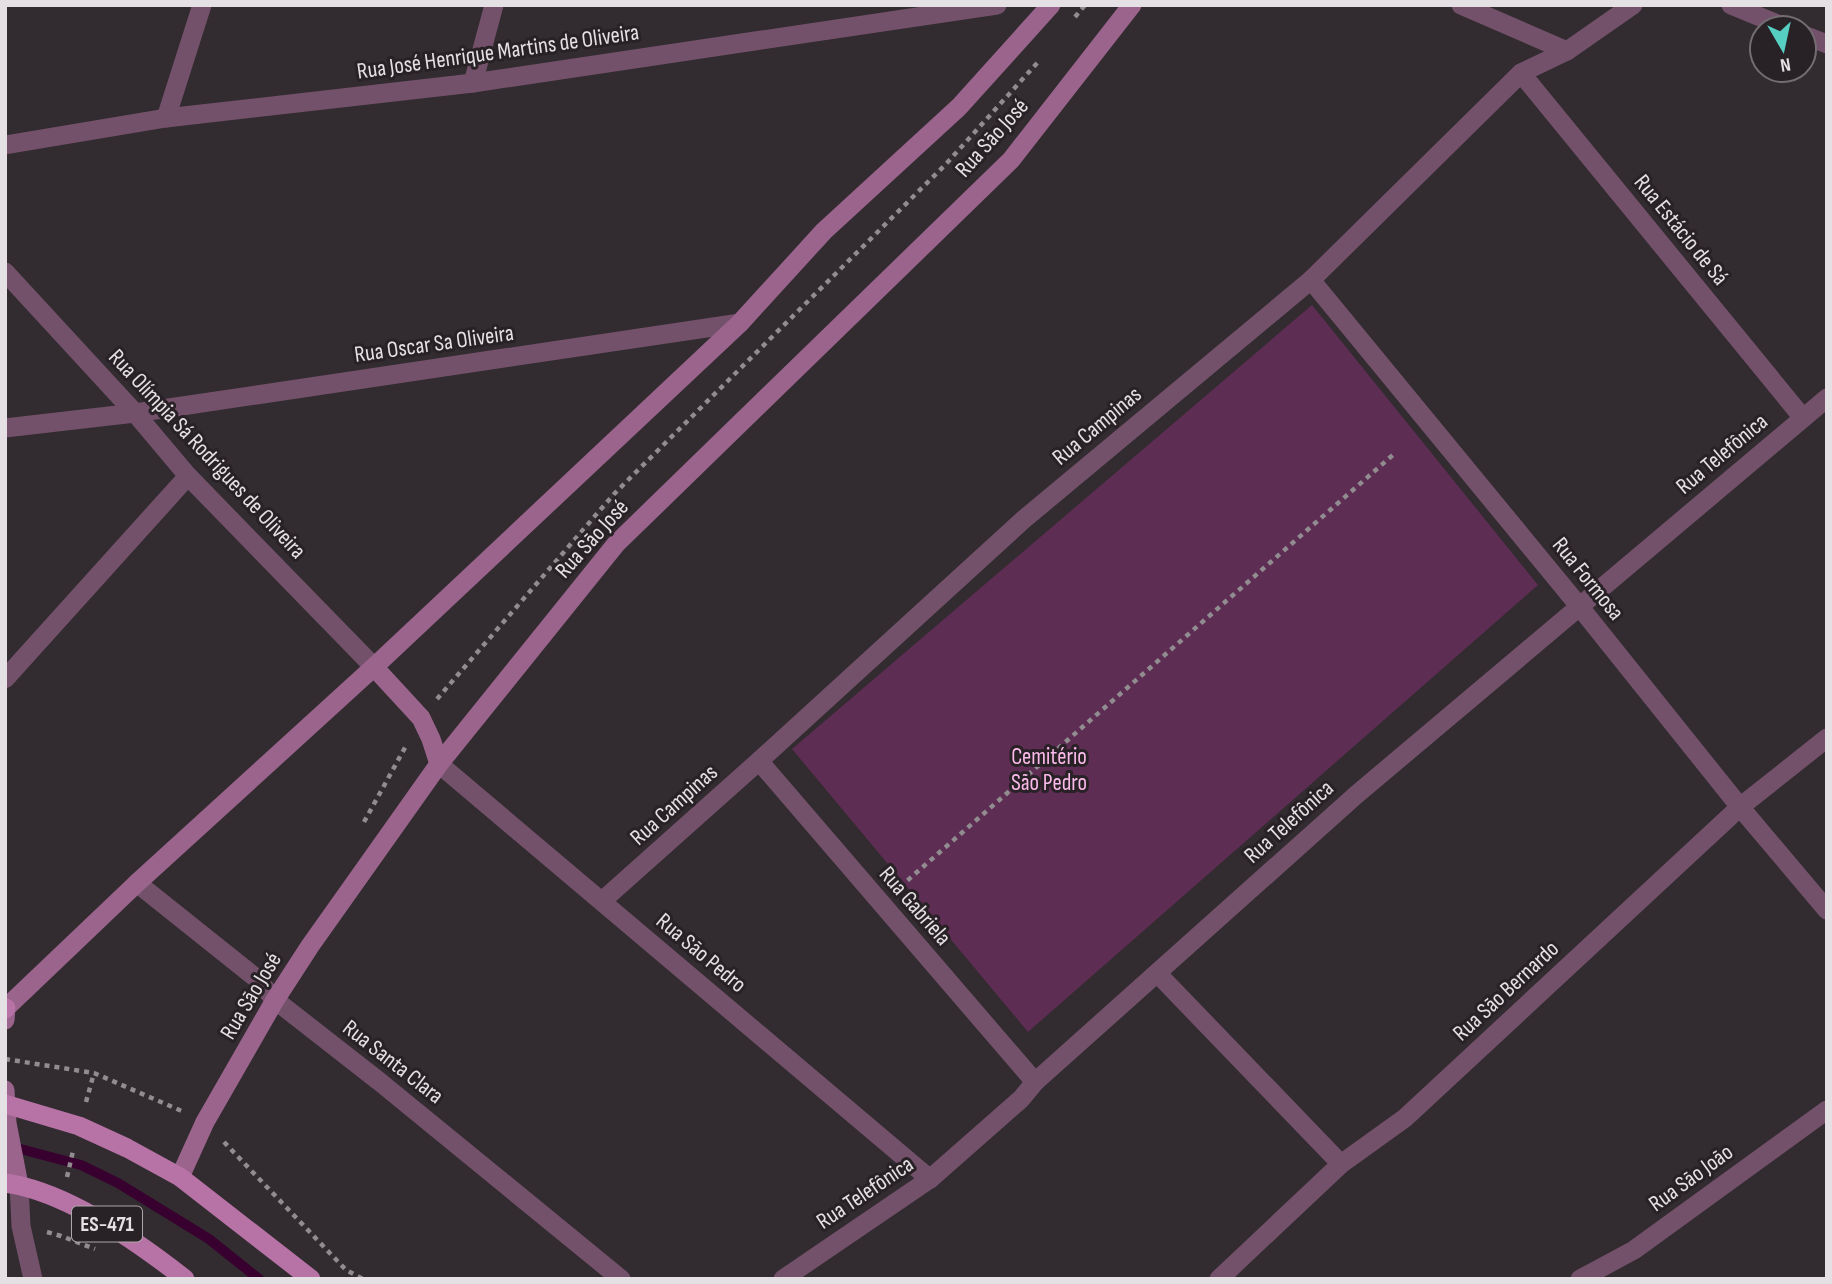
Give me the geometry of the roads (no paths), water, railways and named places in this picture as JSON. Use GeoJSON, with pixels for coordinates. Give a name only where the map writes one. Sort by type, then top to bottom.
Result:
{"type":"FeatureCollection","features":[{"type":"Feature","properties":{"kind":"main road","name":"Rua São José"},"geometry":{"type":"LineString","coordinates":[[5,1020],[8,1003],[374,667],[740,323],[824,231],[960,107],[1051,5]]}},
{"type":"Feature","properties":{"kind":"main road","name":"Rua São José"},"geometry":{"type":"LineString","coordinates":[[180,1177],[205,1122],[275,1000],[310,946],[439,764],[616,544],[1011,160],[1132,5]]}},
{"type":"Feature","properties":{"kind":"main road"},"geometry":{"type":"LineString","coordinates":[[374,667],[421,718],[439,764]]}},
{"type":"Feature","properties":{"kind":"main road"},"geometry":{"type":"LineString","coordinates":[[14,1178],[6,1105],[79,1126],[180,1177],[311,1279]]}},
{"type":"Feature","properties":{"kind":"main road","name":"ES-471"},"geometry":{"type":"LineString","coordinates":[[14,1178],[108,1225],[186,1279]]}},
{"type":"Feature","properties":{"kind":"street"},"geometry":{"type":"LineString","coordinates":[[166,118],[202,5]]}},
{"type":"Feature","properties":{"kind":"street"},"geometry":{"type":"LineString","coordinates":[[473,83],[494,5]]}},
{"type":"Feature","properties":{"kind":"street","name":"Rua José Henrique Martins de Oliveira"},"geometry":{"type":"LineString","coordinates":[[5,145],[166,118],[473,83],[997,5]]}},
{"type":"Feature","properties":{"kind":"street"},"geometry":{"type":"LineString","coordinates":[[1461,5],[1567,51]]}},
{"type":"Feature","properties":{"kind":"street","name":"Rua Campinas"},"geometry":{"type":"LineString","coordinates":[[602,901],[1023,520],[1311,280],[1521,73],[1567,51],[1633,5]]}},
{"type":"Feature","properties":{"kind":"street"},"geometry":{"type":"LineString","coordinates":[[1731,5],[1753,14]]}},
{"type":"Feature","properties":{"kind":"street","name":"Rua Estácio de Sá"},"geometry":{"type":"LineString","coordinates":[[1521,73],[1803,418]]}},
{"type":"Feature","properties":{"kind":"street","name":"Rua Olímpia Sá Rodrigues de Oliveira"},"geometry":{"type":"LineString","coordinates":[[5,272],[135,413],[188,476],[374,667]]}},
{"type":"Feature","properties":{"kind":"street","name":"Rua Formosa"},"geometry":{"type":"LineString","coordinates":[[1311,280],[1827,910]]}},
{"type":"Feature","properties":{"kind":"street","name":"Rua Oscar Sa Oliveira"},"geometry":{"type":"LineString","coordinates":[[5,428],[135,413],[740,323]]}},
{"type":"Feature","properties":{"kind":"street","name":"Rua Telefônica"},"geometry":{"type":"LineString","coordinates":[[783,1279],[930,1179],[1356,794],[1827,398]]}},
{"type":"Feature","properties":{"kind":"street"},"geometry":{"type":"LineString","coordinates":[[5,679],[188,476]]}},
{"type":"Feature","properties":{"kind":"street","name":"Rua São Bernardo"},"geometry":{"type":"LineString","coordinates":[[1219,1279],[1341,1164],[1405,1118],[1741,807],[1827,738]]}},
{"type":"Feature","properties":{"kind":"street","name":"Rua Gabriela"},"geometry":{"type":"LineString","coordinates":[[759,761],[1035,1082]]}},
{"type":"Feature","properties":{"kind":"street","name":"Rua São Pedro"},"geometry":{"type":"LineString","coordinates":[[439,764],[930,1179]]}},
{"type":"Feature","properties":{"kind":"street","name":"Rua Santa Clara"},"geometry":{"type":"LineString","coordinates":[[136,883],[256,978],[275,1000],[391,1090],[621,1279]]}},
{"type":"Feature","properties":{"kind":"street"},"geometry":{"type":"LineString","coordinates":[[1157,974],[1341,1164]]}},
{"type":"Feature","properties":{"kind":"street","name":"Rua São João"},"geometry":{"type":"LineString","coordinates":[[1580,1279],[1634,1250],[1827,1110]]}},
{"type":"Feature","properties":{"kind":"street"},"geometry":{"type":"LineString","coordinates":[[14,1178],[33,1279]]}},
{"type":"Feature","properties":{"kind":"waterway"},"geometry":{"type":"LineString","coordinates":[[9,1146],[81,1165],[118,1183],[209,1239],[259,1279]]}},
{"type":"Feature","properties":{"kind":"park label","name":"Cemitério São Pedro"},"geometry":{"type":"Point","coordinates":[1049,770]}}]}
